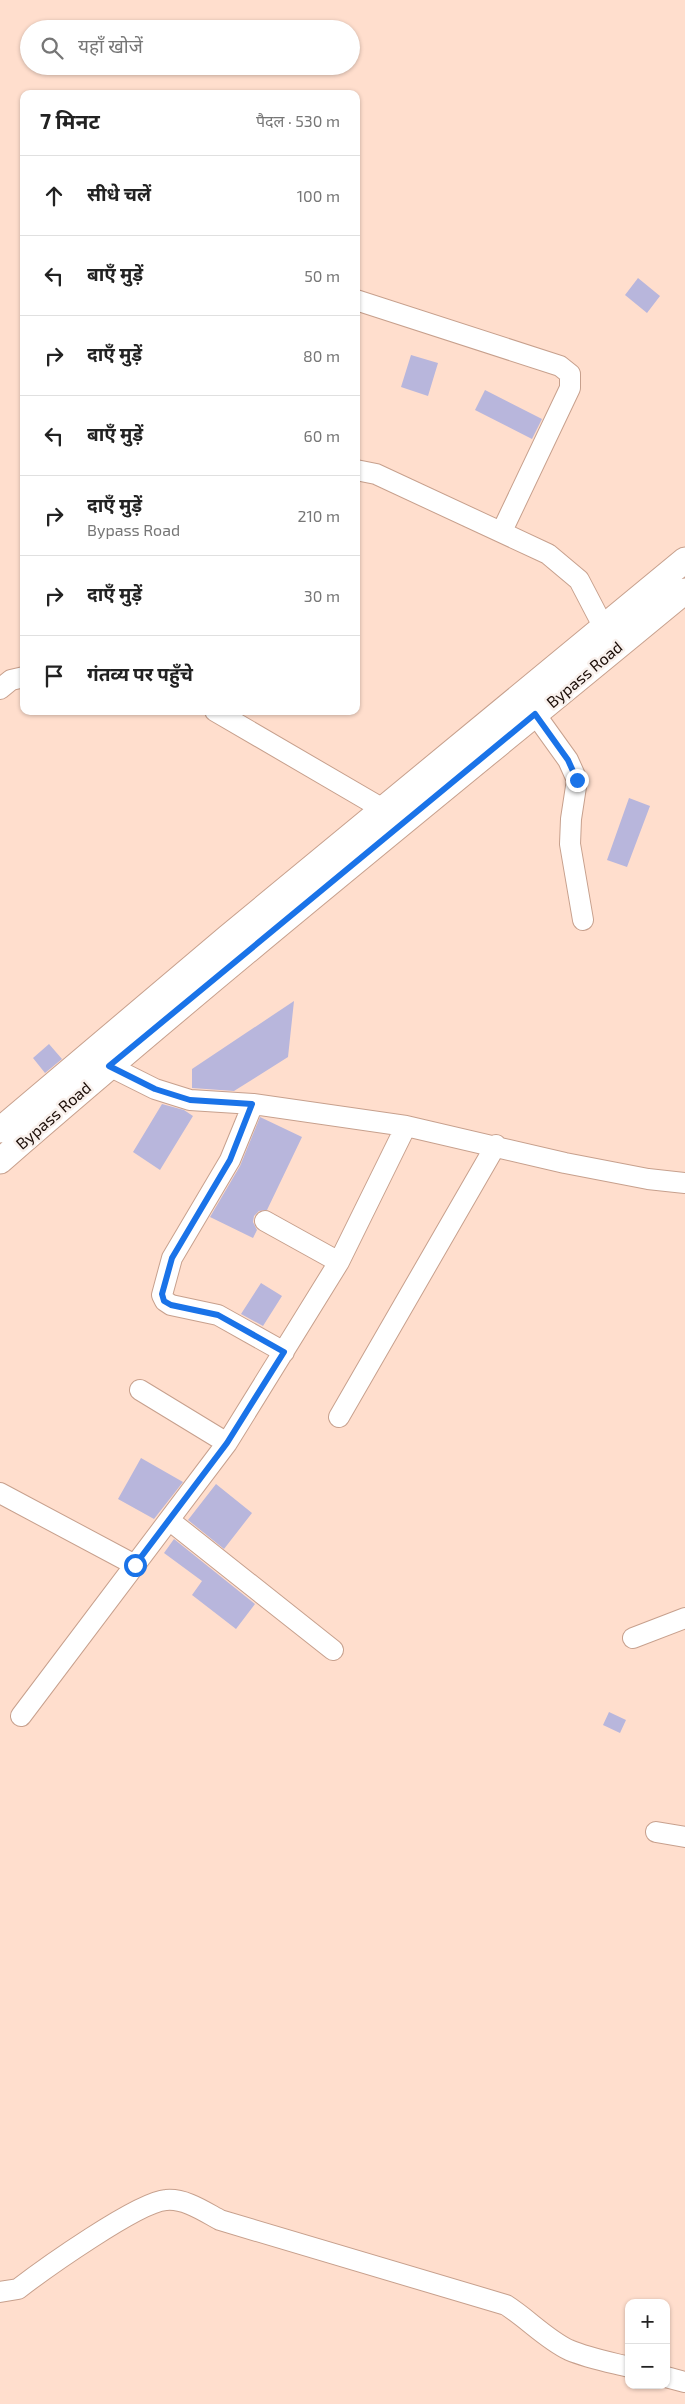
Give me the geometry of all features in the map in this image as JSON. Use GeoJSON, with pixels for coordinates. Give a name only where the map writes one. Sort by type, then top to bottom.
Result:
{"type":"FeatureCollection","features":[{"type":"Feature","properties":{"kind":"main road","name":"Bypass Road"},"geometry":{"type":"LineString","coordinates":[[0,1130],[383,809],[685,560]]}},
{"type":"Feature","properties":{"kind":"main road","name":"Bypass Road"},"geometry":{"type":"LineString","coordinates":[[0,1161],[109,1066],[685,591]]}},
{"type":"Feature","properties":{"kind":"street"},"geometry":{"type":"LineString","coordinates":[[360,301],[560,366],[570,374],[570,388],[502,531]]}},
{"type":"Feature","properties":{"kind":"street"},"geometry":{"type":"LineString","coordinates":[[360,471],[376,474],[548,554],[579,580],[603,626]]}},
{"type":"Feature","properties":{"kind":"street"},"geometry":{"type":"LineString","coordinates":[[0,689],[12,680],[20,678]]}},
{"type":"Feature","properties":{"kind":"street"},"geometry":{"type":"LineString","coordinates":[[535,714],[568,760],[577,780],[571,819],[570,844],[583,920]]}},
{"type":"Feature","properties":{"kind":"street"},"geometry":{"type":"LineString","coordinates":[[222,715],[383,809]]}},
{"type":"Feature","properties":{"kind":"street"},"geometry":{"type":"LineString","coordinates":[[109,1066],[155,1089],[190,1100],[252,1104],[406,1126],[564,1162],[648,1179],[685,1183]]}},
{"type":"Feature","properties":{"kind":"street"},"geometry":{"type":"LineString","coordinates":[[252,1104],[230,1160],[172,1258],[162,1294],[164,1301],[171,1305],[218,1315],[284,1352]]}},
{"type":"Feature","properties":{"kind":"street"},"geometry":{"type":"LineString","coordinates":[[20,1716],[227,1443],[339,1262],[406,1126]]}},
{"type":"Feature","properties":{"kind":"street"},"geometry":{"type":"LineString","coordinates":[[339,1417],[496,1145]]}},
{"type":"Feature","properties":{"kind":"street"},"geometry":{"type":"LineString","coordinates":[[265,1221],[339,1262]]}},
{"type":"Feature","properties":{"kind":"street"},"geometry":{"type":"LineString","coordinates":[[140,1390],[227,1443]]}},
{"type":"Feature","properties":{"kind":"street"},"geometry":{"type":"LineString","coordinates":[[0,1493],[135,1565]]}},
{"type":"Feature","properties":{"kind":"street"},"geometry":{"type":"LineString","coordinates":[[169,1520],[333,1650]]}},
{"type":"Feature","properties":{"kind":"street"},"geometry":{"type":"LineString","coordinates":[[633,1638],[685,1618]]}},
{"type":"Feature","properties":{"kind":"street"},"geometry":{"type":"LineString","coordinates":[[656,1832],[685,1837]]}},
{"type":"Feature","properties":{"kind":"street"},"geometry":{"type":"LineString","coordinates":[[0,2292],[18,2289],[126,2217],[154,2203],[167,2200],[180,2202],[220,2220],[506,2306],[569,2350],[625,2366]]}},
{"type":"Feature","properties":{"kind":"street"},"geometry":{"type":"LineString","coordinates":[[670,2378],[685,2382]]}},
{"type":"Feature","properties":{"kind":"building"},"geometry":{"type":"Polygon","coordinates":[[[638,278],[660,296],[647,313],[625,295],[638,278]]]}},
{"type":"Feature","properties":{"kind":"building"},"geometry":{"type":"Polygon","coordinates":[[[411,355],[438,363],[428,396],[401,387],[411,355]]]}},
{"type":"Feature","properties":{"kind":"building"},"geometry":{"type":"Polygon","coordinates":[[[485,390],[542,419],[532,439],[475,410],[485,390]]]}},
{"type":"Feature","properties":{"kind":"building"},"geometry":{"type":"Polygon","coordinates":[[[629,798],[650,806],[627,867],[607,860],[629,798]]]}},
{"type":"Feature","properties":{"kind":"building"},"geometry":{"type":"Polygon","coordinates":[[[294,1001],[288,1057],[234,1091],[192,1088],[192,1069],[294,1001]]]}},
{"type":"Feature","properties":{"kind":"building"},"geometry":{"type":"Polygon","coordinates":[[[49,1044],[62,1059],[45,1073],[33,1058],[49,1044]]]}},
{"type":"Feature","properties":{"kind":"building"},"geometry":{"type":"Polygon","coordinates":[[[162,1104],[184,1110],[193,1116],[160,1170],[133,1152],[162,1104]]]}},
{"type":"Feature","properties":{"kind":"building"},"geometry":{"type":"Polygon","coordinates":[[[260,1117],[302,1137],[267,1210],[259,1211],[254,1216],[253,1222],[257,1230],[253,1238],[210,1217],[240,1166],[260,1117]]]}},
{"type":"Feature","properties":{"kind":"building"},"geometry":{"type":"Polygon","coordinates":[[[261,1283],[282,1296],[263,1326],[241,1314],[261,1283]]]}},
{"type":"Feature","properties":{"kind":"building"},"geometry":{"type":"Polygon","coordinates":[[[141,1458],[183,1482],[154,1519],[118,1499],[141,1458]]]}},
{"type":"Feature","properties":{"kind":"building"},"geometry":{"type":"Polygon","coordinates":[[[216,1484],[252,1513],[224,1549],[188,1520],[216,1484]]]}},
{"type":"Feature","properties":{"kind":"building"},"geometry":{"type":"Polygon","coordinates":[[[174,1539],[255,1604],[236,1629],[192,1595],[202,1581],[164,1553],[174,1539]]]}},
{"type":"Feature","properties":{"kind":"building"},"geometry":{"type":"Polygon","coordinates":[[[609,1712],[626,1720],[620,1733],[603,1725],[609,1712]]]}},
{"type":"Feature","properties":{"kind":"route"},"geometry":{"type":"LineString","coordinates":[[135,1565],[227,1443],[284,1352],[218,1315],[208,1311],[171,1305],[164,1301],[162,1294],[163,1284],[172,1258],[230,1160],[252,1104],[190,1100],[155,1089],[109,1066],[535,714],[568,760],[577,780]]}}]}
